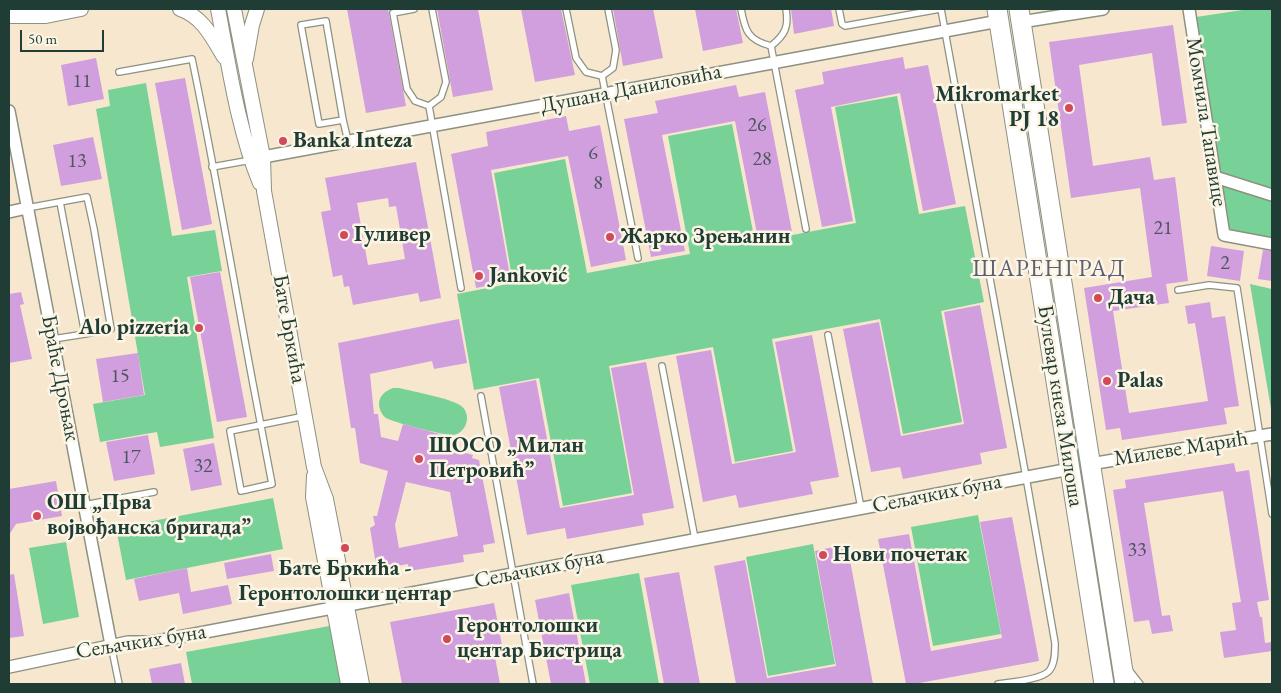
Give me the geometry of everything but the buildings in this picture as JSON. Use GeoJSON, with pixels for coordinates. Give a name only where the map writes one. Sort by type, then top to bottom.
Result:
{"type":"FeatureCollection","features":[{"type":"Feature","properties":{"kind":"main road","name":"Булевар кнеза Милоша"},"geometry":{"type":"LineString","coordinates":[[998,15],[1104,684]]}},
{"type":"Feature","properties":{"kind":"main road","name":"Булевар кнеза Милоша"},"geometry":{"type":"LineString","coordinates":[[1020,15],[1124,684]]}},
{"type":"Feature","properties":{"kind":"main road"},"geometry":{"type":"LineString","coordinates":[[1092,684],[1098,652]]}},
{"type":"Feature","properties":{"kind":"street"},"geometry":{"type":"LineString","coordinates":[[9,16],[46,16],[82,9]]}},
{"type":"Feature","properties":{"kind":"street"},"geometry":{"type":"LineString","coordinates":[[180,9],[193,15],[203,24],[228,64]]}},
{"type":"Feature","properties":{"kind":"street","name":"Бате Бркића"},"geometry":{"type":"LineString","coordinates":[[218,9],[228,64],[257,158]]}},
{"type":"Feature","properties":{"kind":"street","name":"Бате Бркића"},"geometry":{"type":"LineString","coordinates":[[234,9],[245,64],[257,158],[314,468],[326,499],[348,684]]}},
{"type":"Feature","properties":{"kind":"street"},"geometry":{"type":"LineString","coordinates":[[245,64],[252,25],[258,9]]}},
{"type":"Feature","properties":{"kind":"street"},"geometry":{"type":"LineString","coordinates":[[1020,15],[1103,9]]}},
{"type":"Feature","properties":{"kind":"street","name":"Момчила Тапавице"},"geometry":{"type":"LineString","coordinates":[[1189,9],[1224,235],[1272,244]]}},
{"type":"Feature","properties":{"kind":"street","name":"Душана Даниловића"},"geometry":{"type":"LineString","coordinates":[[257,158],[944,31],[998,15]]}},
{"type":"Feature","properties":{"kind":"street","name":"Браће Дроњак"},"geometry":{"type":"LineString","coordinates":[[9,111],[111,645]]}},
{"type":"Feature","properties":{"kind":"street"},"geometry":{"type":"LineString","coordinates":[[1215,177],[1272,195]]}},
{"type":"Feature","properties":{"kind":"street"},"geometry":{"type":"LineString","coordinates":[[9,212],[27,208]]}},
{"type":"Feature","properties":{"kind":"street","name":"Милеве Марић"},"geometry":{"type":"LineString","coordinates":[[1090,464],[1272,434]]}},
{"type":"Feature","properties":{"kind":"street","name":"Сељачких буна"},"geometry":{"type":"LineString","coordinates":[[9,667],[111,645],[128,642],[152,642],[1070,469]]}},
{"type":"Feature","properties":{"kind":"street","name":"Бате Бркића"},"geometry":{"type":"LineString","coordinates":[[340,606],[362,684]]}},
{"type":"Feature","properties":{"kind":"lane"},"geometry":{"type":"LineString","coordinates":[[414,9],[393,13],[407,89],[415,101],[429,106]]}},
{"type":"Feature","properties":{"kind":"lane"},"geometry":{"type":"LineString","coordinates":[[429,106],[442,97],[446,82],[432,9]]}},
{"type":"Feature","properties":{"kind":"lane"},"geometry":{"type":"LineString","coordinates":[[566,9],[576,58],[586,72],[602,76]]}},
{"type":"Feature","properties":{"kind":"lane"},"geometry":{"type":"LineString","coordinates":[[602,76],[613,68],[616,50],[608,9]]}},
{"type":"Feature","properties":{"kind":"lane"},"geometry":{"type":"LineString","coordinates":[[741,9],[744,28],[756,42],[771,46]]}},
{"type":"Feature","properties":{"kind":"lane"},"geometry":{"type":"LineString","coordinates":[[771,46],[783,36],[788,19],[786,9]]}},
{"type":"Feature","properties":{"kind":"lane"},"geometry":{"type":"LineString","coordinates":[[839,9],[842,24],[845,26],[940,9],[1055,644],[1050,671],[1040,677],[998,684]]}},
{"type":"Feature","properties":{"kind":"lane"},"geometry":{"type":"LineString","coordinates":[[343,120],[319,124],[301,25],[326,21],[348,142]]}},
{"type":"Feature","properties":{"kind":"lane"},"geometry":{"type":"LineString","coordinates":[[771,46],[806,230]]}},
{"type":"Feature","properties":{"kind":"lane"},"geometry":{"type":"LineString","coordinates":[[119,72],[192,59],[260,425],[272,484],[241,491],[230,432],[260,425],[305,416]]}},
{"type":"Feature","properties":{"kind":"lane"},"geometry":{"type":"LineString","coordinates":[[602,76],[638,258]]}},
{"type":"Feature","properties":{"kind":"lane"},"geometry":{"type":"LineString","coordinates":[[429,106],[461,288]]}},
{"type":"Feature","properties":{"kind":"lane"},"geometry":{"type":"LineString","coordinates":[[212,167],[257,158]]}},
{"type":"Feature","properties":{"kind":"lane"},"geometry":{"type":"LineString","coordinates":[[27,208],[87,197],[94,229],[111,329],[52,340]]}},
{"type":"Feature","properties":{"kind":"lane"},"geometry":{"type":"LineString","coordinates":[[60,202],[85,334]]}},
{"type":"Feature","properties":{"kind":"lane"},"geometry":{"type":"LineString","coordinates":[[1178,290],[1209,286],[1237,288],[1272,514]]}},
{"type":"Feature","properties":{"kind":"lane"},"geometry":{"type":"LineString","coordinates":[[828,335],[861,508]]}},
{"type":"Feature","properties":{"kind":"lane"},"geometry":{"type":"LineString","coordinates":[[662,366],[695,539]]}},
{"type":"Feature","properties":{"kind":"lane"},"geometry":{"type":"LineString","coordinates":[[481,396],[533,684]]}},
{"type":"Feature","properties":{"kind":"lane"},"geometry":{"type":"LineString","coordinates":[[84,505],[154,492]]}},
{"type":"Feature","properties":{"kind":"lane"},"geometry":{"type":"LineString","coordinates":[[111,645],[119,684]]}},
{"type":"Feature","properties":{"kind":"lane"},"geometry":{"type":"LineString","coordinates":[[1119,650],[1128,669],[1140,684]]}},
{"type":"Feature","properties":{"kind":"green space"},"geometry":{"type":"Polygon","coordinates":[[[1249,9],[1272,9],[1272,190],[1219,173],[1196,17],[1249,9]]]}},
{"type":"Feature","properties":{"kind":"green space"},"geometry":{"type":"Polygon","coordinates":[[[146,83],[172,236],[215,230],[222,271],[187,277],[214,438],[160,447],[157,432],[100,442],[93,404],[145,395],[96,109],[110,106],[108,90],[146,83]]]}},
{"type":"Feature","properties":{"kind":"green space"},"geometry":{"type":"Polygon","coordinates":[[[897,96],[919,214],[965,206],[984,302],[941,311],[962,422],[903,434],[880,319],[772,339],[793,451],[735,462],[713,347],[609,366],[632,493],[563,506],[539,378],[474,390],[457,294],[513,283],[494,173],[565,159],[587,273],[690,254],[668,136],[732,124],[755,242],[856,223],[835,107],[897,96]]]}},
{"type":"Feature","properties":{"kind":"green space"},"geometry":{"type":"Polygon","coordinates":[[[1220,183],[1272,200],[1272,238],[1227,230],[1220,183]]]}},
{"type":"Feature","properties":{"kind":"green space"},"geometry":{"type":"Polygon","coordinates":[[[1250,284],[1272,289],[1272,415],[1250,284]]]}},
{"type":"Feature","properties":{"kind":"green space"},"geometry":{"type":"Polygon","coordinates":[[[393,388],[429,395],[458,404],[466,412],[467,421],[465,426],[458,433],[448,435],[386,418],[380,410],[379,401],[383,394],[393,388]]]}},
{"type":"Feature","properties":{"kind":"green space"},"geometry":{"type":"Polygon","coordinates":[[[273,498],[283,549],[126,580],[116,528],[273,498]]]}},
{"type":"Feature","properties":{"kind":"green space"},"geometry":{"type":"Polygon","coordinates":[[[978,515],[1001,634],[933,646],[911,527],[978,515]]]}},
{"type":"Feature","properties":{"kind":"green space"},"geometry":{"type":"Polygon","coordinates":[[[66,542],[79,617],[43,624],[29,548],[66,542]]]}},
{"type":"Feature","properties":{"kind":"green space"},"geometry":{"type":"Polygon","coordinates":[[[813,544],[835,664],[768,676],[746,557],[813,544]]]}},
{"type":"Feature","properties":{"kind":"green space"},"geometry":{"type":"Polygon","coordinates":[[[639,573],[659,684],[590,684],[571,585],[639,573]]]}},
{"type":"Feature","properties":{"kind":"green space"},"geometry":{"type":"Polygon","coordinates":[[[335,625],[345,684],[192,684],[186,652],[335,625]]]}},
{"type":"Feature","properties":{"kind":"place","name":"Mikromarket PJ 18"},"geometry":{"type":"Point","coordinates":[1069,108]}},
{"type":"Feature","properties":{"kind":"place","name":"Banka Inteza"},"geometry":{"type":"Point","coordinates":[283,141]}},
{"type":"Feature","properties":{"kind":"place","name":"Гуливер"},"geometry":{"type":"Point","coordinates":[344,235]}},
{"type":"Feature","properties":{"kind":"place","name":"Жарко Зрењанин"},"geometry":{"type":"Point","coordinates":[610,237]}},
{"type":"Feature","properties":{"kind":"place","name":"Janković"},"geometry":{"type":"Point","coordinates":[479,276]}},
{"type":"Feature","properties":{"kind":"place","name":"Дача"},"geometry":{"type":"Point","coordinates":[1098,298]}},
{"type":"Feature","properties":{"kind":"place","name":"Alo pizzeria"},"geometry":{"type":"Point","coordinates":[199,328]}},
{"type":"Feature","properties":{"kind":"place","name":"Palas"},"geometry":{"type":"Point","coordinates":[1107,381]}},
{"type":"Feature","properties":{"kind":"place","name":"ШОСО „Милан Петровић”"},"geometry":{"type":"Point","coordinates":[419,459]}},
{"type":"Feature","properties":{"kind":"place","name":"ОШ „Прва војвођанска бригада”"},"geometry":{"type":"Point","coordinates":[37,516]}},
{"type":"Feature","properties":{"kind":"place","name":"Бате Бркића - Геронтолошки центар"},"geometry":{"type":"Point","coordinates":[345,548]}},
{"type":"Feature","properties":{"kind":"place","name":"Нови почетак"},"geometry":{"type":"Point","coordinates":[823,555]}},
{"type":"Feature","properties":{"kind":"place","name":"Геронтолошки центар Бистрица"},"geometry":{"type":"Point","coordinates":[447,639]}},
{"type":"Feature","properties":{"kind":"district","name":"ШАРЕНГРАД"},"geometry":{"type":"Point","coordinates":[1049,269]}}]}
